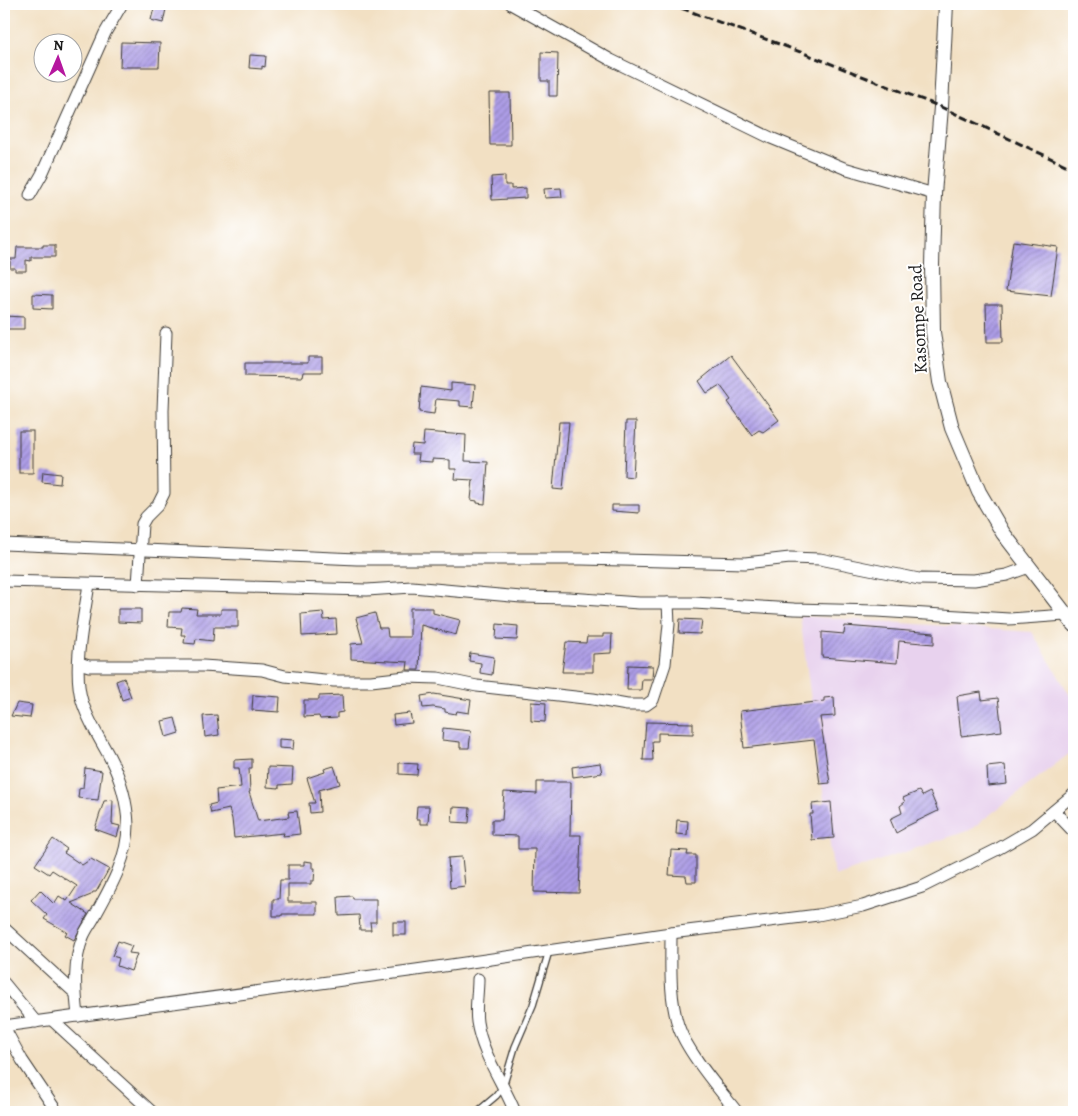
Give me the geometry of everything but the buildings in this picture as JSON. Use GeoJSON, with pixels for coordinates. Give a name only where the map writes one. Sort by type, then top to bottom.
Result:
{"type":"FeatureCollection","features":[{"type":"Feature","properties":{"kind":"street"},"geometry":{"type":"LineString","coordinates":[[30,195],[42,174],[105,33],[122,4]]}},
{"type":"Feature","properties":{"kind":"street"},"geometry":{"type":"LineString","coordinates":[[511,4],[611,60],[771,138],[844,168],[934,194]]}},
{"type":"Feature","properties":{"kind":"street","name":"Kasompe Road"},"geometry":{"type":"LineString","coordinates":[[946,4],[941,107],[934,194],[932,265],[933,332],[940,382],[952,428],[979,492],[1002,533],[1070,620]]}},
{"type":"Feature","properties":{"kind":"street"},"geometry":{"type":"LineString","coordinates":[[138,584],[142,524],[146,517],[158,506],[164,492],[163,410],[166,333]]}},
{"type":"Feature","properties":{"kind":"street"},"geometry":{"type":"LineString","coordinates":[[4,544],[357,559],[582,559],[746,563],[790,558],[820,558],[920,579],[974,580],[1007,576],[1029,567]]}},
{"type":"Feature","properties":{"kind":"street"},"geometry":{"type":"LineString","coordinates":[[4,582],[367,590],[412,586],[512,596],[639,603],[1070,620]]}},
{"type":"Feature","properties":{"kind":"street"},"geometry":{"type":"LineString","coordinates":[[78,1016],[76,993],[78,954],[83,937],[98,912],[122,860],[128,824],[121,783],[109,756],[93,730],[82,700],[78,676],[89,584]]}},
{"type":"Feature","properties":{"kind":"street"},"geometry":{"type":"LineString","coordinates":[[79,663],[89,666],[194,666],[262,670],[285,676],[334,681],[371,681],[406,677],[438,678],[476,686],[646,706],[653,700],[665,664],[669,624],[668,603]]}},
{"type":"Feature","properties":{"kind":"street"},"geometry":{"type":"LineString","coordinates":[[57,1112],[22,1060],[4,1026],[671,933],[818,915],[863,906],[922,887],[988,854],[1032,829],[1074,794]]}},
{"type":"Feature","properties":{"kind":"street"},"geometry":{"type":"LineString","coordinates":[[1054,811],[1074,832]]}},
{"type":"Feature","properties":{"kind":"street"},"geometry":{"type":"LineString","coordinates":[[4,928],[76,993]]}},
{"type":"Feature","properties":{"kind":"street"},"geometry":{"type":"LineString","coordinates":[[671,933],[671,988],[678,1026],[692,1052],[737,1112]]}},
{"type":"Feature","properties":{"kind":"street"},"geometry":{"type":"LineString","coordinates":[[478,979],[476,1021],[494,1071],[515,1112]]}},
{"type":"Feature","properties":{"kind":"street"},"geometry":{"type":"LineString","coordinates":[[4,982],[36,1022]]}},
{"type":"Feature","properties":{"kind":"street"},"geometry":{"type":"LineString","coordinates":[[52,1020],[152,1112]]}},
{"type":"Feature","properties":{"kind":"lane"},"geometry":{"type":"LineString","coordinates":[[477,1112],[496,1096],[503,1087],[515,1047],[533,1006],[549,951]]}},
{"type":"Feature","properties":{"kind":"shaded area"},"geometry":{"type":"Polygon","coordinates":[[[800,616],[1032,632],[1074,702],[1074,750],[970,830],[834,876],[800,616]]]}},
{"type":"Feature","properties":{"kind":"railway"},"geometry":{"type":"LineString","coordinates":[[670,4],[806,54],[941,107],[1074,169]]}}]}
